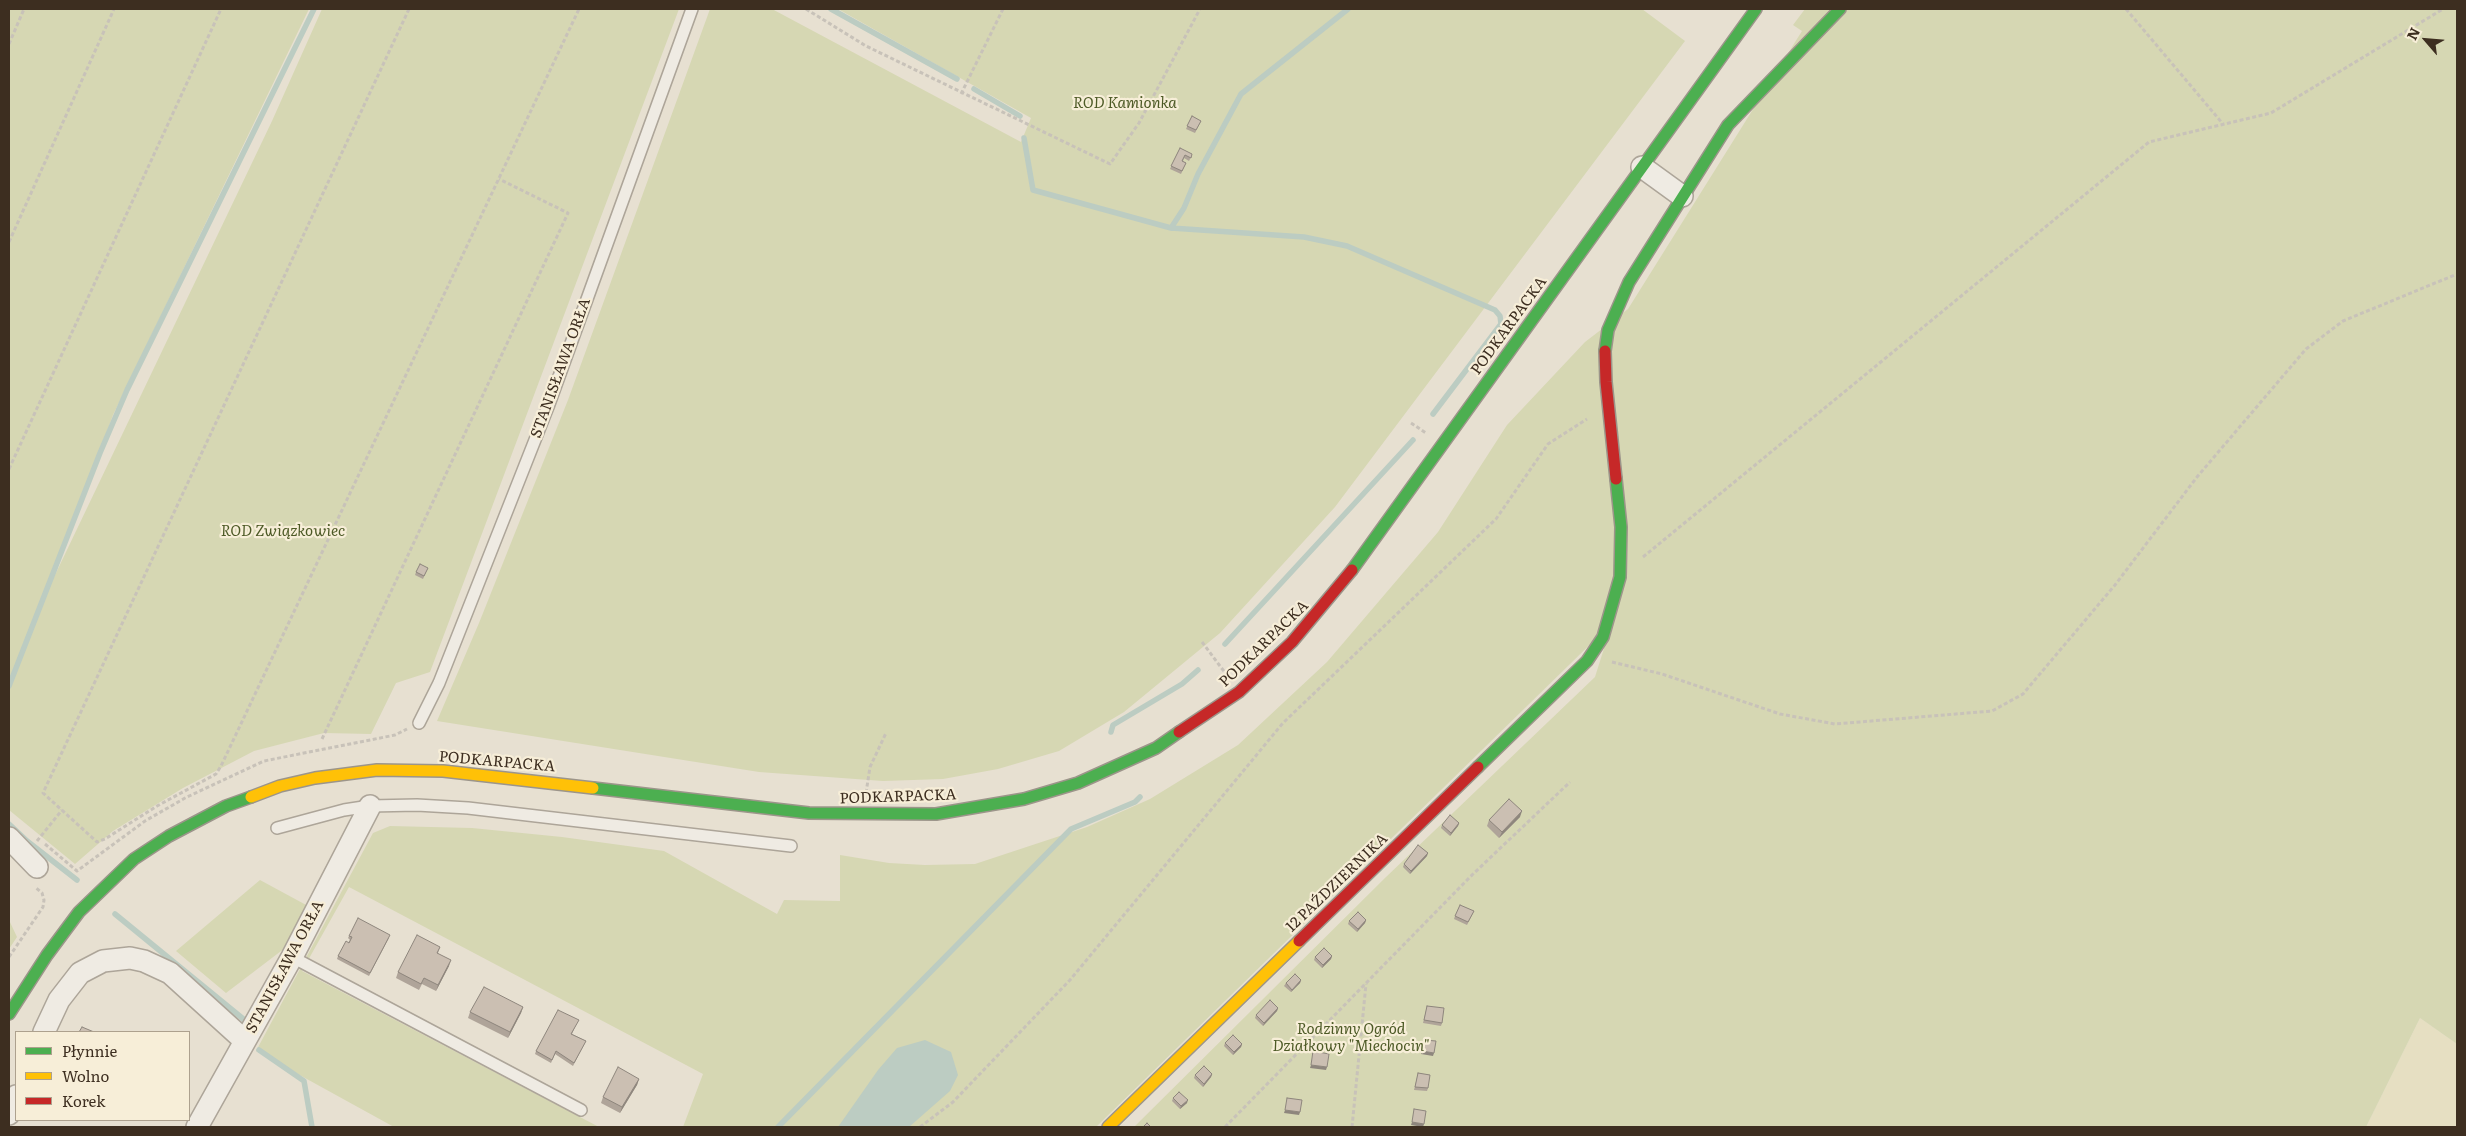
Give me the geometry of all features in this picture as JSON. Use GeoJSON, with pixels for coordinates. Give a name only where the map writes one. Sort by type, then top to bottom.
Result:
{"type":"FeatureCollection","features":[{"type":"Feature","properties":{"kind":"main road","name":"PODKARPACKA"},"geometry":{"type":"LineString","coordinates":[[9,1014],[79,912],[134,859],[169,836],[226,806],[262,792],[307,780],[377,770],[443,771],[809,813],[867,815],[936,814],[984,807],[1078,783],[1156,748],[1239,692],[1292,642],[1358,565],[1756,9]]}},
{"type":"Feature","properties":{"kind":"main road","name":"12 PAŹDZIERNIKA"},"geometry":{"type":"LineString","coordinates":[[1108,1127],[1587,661],[1603,637],[1620,577],[1621,527],[1604,353],[1608,330],[1628,282],[1728,125],[1840,9]]}},
{"type":"Feature","properties":{"kind":"street"},"geometry":{"type":"LineString","coordinates":[[1642,167],[1682,196]]}},
{"type":"Feature","properties":{"kind":"street","name":"STANISŁAWA ORŁA"},"geometry":{"type":"LineString","coordinates":[[197,1127],[292,957],[370,806]]}},
{"type":"Feature","properties":{"kind":"street"},"geometry":{"type":"LineString","coordinates":[[9,838],[37,866]]}},
{"type":"Feature","properties":{"kind":"street"},"geometry":{"type":"LineString","coordinates":[[44,1031],[58,1000],[80,973],[103,961],[130,958],[144,961],[170,973],[245,1041]]}},
{"type":"Feature","properties":{"kind":"street"},"geometry":{"type":"LineString","coordinates":[[9,1114],[15,1099]]}},
{"type":"Feature","properties":{"kind":"lane","name":"STANISŁAWA ORŁA"},"geometry":{"type":"LineString","coordinates":[[419,723],[442,674],[548,407],[692,9]]}},
{"type":"Feature","properties":{"kind":"lane"},"geometry":{"type":"LineString","coordinates":[[277,828],[316,816],[370,806],[468,808],[792,846]]}},
{"type":"Feature","properties":{"kind":"lane"},"geometry":{"type":"LineString","coordinates":[[292,957],[581,1110]]}},
{"type":"Feature","properties":{"kind":"path"},"geometry":{"type":"LineString","coordinates":[[9,44],[24,9]]}},
{"type":"Feature","properties":{"kind":"path"},"geometry":{"type":"LineString","coordinates":[[9,242],[114,9]]}},
{"type":"Feature","properties":{"kind":"path"},"geometry":{"type":"LineString","coordinates":[[9,469],[221,9]]}},
{"type":"Feature","properties":{"kind":"path"},"geometry":{"type":"LineString","coordinates":[[410,9],[44,793],[97,842],[216,774],[579,9]]}},
{"type":"Feature","properties":{"kind":"path"},"geometry":{"type":"LineString","coordinates":[[806,9],[866,46],[960,94],[1110,164],[1139,122],[1200,9]]}},
{"type":"Feature","properties":{"kind":"path"},"geometry":{"type":"LineString","coordinates":[[960,94],[1003,9]]}},
{"type":"Feature","properties":{"kind":"path"},"geometry":{"type":"LineString","coordinates":[[2126,9],[2223,124]]}},
{"type":"Feature","properties":{"kind":"path"},"geometry":{"type":"LineString","coordinates":[[1620,577],[2149,142],[2271,113],[2443,9]]}},
{"type":"Feature","properties":{"kind":"path"},"geometry":{"type":"LineString","coordinates":[[322,739],[568,213],[499,179]]}},
{"type":"Feature","properties":{"kind":"path"},"geometry":{"type":"LineString","coordinates":[[1587,661],[1620,662],[1662,674],[1780,714],[1835,724],[1992,711],[2022,694],[2115,585],[2197,477],[2306,349],[2343,321],[2457,274]]}},
{"type":"Feature","properties":{"kind":"path"},"geometry":{"type":"LineString","coordinates":[[920,1127],[953,1102],[1070,980],[1283,723],[1496,519],[1548,444],[1608,406]]}},
{"type":"Feature","properties":{"kind":"path"},"geometry":{"type":"LineString","coordinates":[[1202,642],[1239,692]]}},
{"type":"Feature","properties":{"kind":"path"},"geometry":{"type":"LineString","coordinates":[[867,815],[866,786],[870,767],[886,733]]}},
{"type":"Feature","properties":{"kind":"path"},"geometry":{"type":"LineString","coordinates":[[1225,1127],[1472,875],[1570,782]]}},
{"type":"Feature","properties":{"kind":"path"},"geometry":{"type":"LineString","coordinates":[[36,842],[62,810]]}},
{"type":"Feature","properties":{"kind":"path"},"geometry":{"type":"LineString","coordinates":[[9,958],[43,907],[42,893],[30,883],[37,866]]}},
{"type":"Feature","properties":{"kind":"path"},"geometry":{"type":"LineString","coordinates":[[1352,1127],[1366,984]]}},
{"type":"Feature","properties":{"kind":"shaded area"},"geometry":{"type":"Polygon","coordinates":[[[2420,1018],[2457,1044],[2457,1127],[2366,1127],[2420,1018]]]}},
{"type":"Feature","properties":{"kind":"shaded area"},"geometry":{"type":"Polygon","coordinates":[[[925,1040],[951,1052],[958,1075],[950,1091],[909,1127],[838,1127],[878,1070],[897,1048],[925,1040]]]}},
{"type":"Feature","properties":{"kind":"green space","name":"ROD Związkowiec"},"geometry":{"type":"Polygon","coordinates":[[[9,9],[309,9],[113,415],[55,575],[272,121],[322,9],[679,9],[430,672],[396,683],[371,734],[324,733],[254,751],[183,788],[113,831],[75,864],[9,810],[9,9]]]}},
{"type":"Feature","properties":{"kind":"green space","name":"ROD Kamionka"},"geometry":{"type":"Polygon","coordinates":[[[710,9],[772,9],[1021,142],[1031,118],[838,9],[1642,9],[1685,41],[1335,507],[1220,633],[1124,712],[1059,751],[998,769],[943,779],[883,781],[759,772],[437,721],[479,623],[568,400],[710,9]]]}},
{"type":"Feature","properties":{"kind":"green space","name":"Rodzinny Ogród Działkowy \"Miechocin\""},"geometry":{"type":"Polygon","coordinates":[[[1805,9],[2457,9],[2457,1044],[2420,1018],[2366,1127],[1134,1127],[1386,877],[1595,677],[1612,623],[1096,1127],[683,1127],[703,1074],[349,887],[302,971],[599,1127],[394,1127],[256,1051],[373,833],[390,826],[472,828],[562,837],[664,851],[777,914],[784,900],[840,901],[840,855],[889,863],[925,865],[975,864],[1087,827],[1150,799],[1238,745],[1327,662],[1438,532],[1507,425],[1585,342],[1628,309],[1802,31],[1793,25],[1805,9]]]}},
{"type":"Feature","properties":{"kind":"green space"},"geometry":{"type":"Polygon","coordinates":[[[260,880],[308,906],[285,948],[226,993],[176,951],[260,880]]]}},
{"type":"Feature","properties":{"kind":"green space"},"geometry":{"type":"Polygon","coordinates":[[[9,920],[17,937],[9,949],[9,920]]]}},
{"type":"Feature","properties":{"kind":"building"},"geometry":{"type":"Polygon","coordinates":[[[1192,116],[1201,121],[1196,130],[1187,126],[1192,116]]]}},
{"type":"Feature","properties":{"kind":"building"},"geometry":{"type":"Polygon","coordinates":[[[1180,148],[1192,154],[1191,158],[1185,155],[1182,161],[1186,163],[1182,171],[1171,166],[1180,148]]]}},
{"type":"Feature","properties":{"kind":"building"},"geometry":{"type":"Polygon","coordinates":[[[420,564],[428,568],[424,576],[416,572],[420,564]]]}},
{"type":"Feature","properties":{"kind":"building"},"geometry":{"type":"Polygon","coordinates":[[[1509,799],[1522,811],[1502,832],[1489,820],[1509,799]]]}},
{"type":"Feature","properties":{"kind":"building"},"geometry":{"type":"Polygon","coordinates":[[[1450,815],[1459,823],[1451,833],[1442,825],[1450,815]]]}},
{"type":"Feature","properties":{"kind":"building"},"geometry":{"type":"Polygon","coordinates":[[[1418,845],[1428,853],[1411,871],[1404,864],[1418,845]]]}},
{"type":"Feature","properties":{"kind":"building"},"geometry":{"type":"Polygon","coordinates":[[[1460,905],[1474,911],[1468,922],[1455,916],[1460,905]]]}},
{"type":"Feature","properties":{"kind":"building"},"geometry":{"type":"Polygon","coordinates":[[[1358,912],[1366,920],[1358,929],[1349,921],[1358,912]]]}},
{"type":"Feature","properties":{"kind":"building"},"geometry":{"type":"Polygon","coordinates":[[[358,918],[390,935],[370,973],[338,956],[346,941],[349,943],[352,937],[349,936],[358,918]]]}},
{"type":"Feature","properties":{"kind":"building"},"geometry":{"type":"Polygon","coordinates":[[[417,935],[440,947],[437,953],[451,960],[438,985],[424,978],[421,984],[398,972],[417,935]]]}},
{"type":"Feature","properties":{"kind":"building"},"geometry":{"type":"Polygon","coordinates":[[[1324,948],[1332,956],[1323,965],[1315,957],[1324,948]]]}},
{"type":"Feature","properties":{"kind":"building"},"geometry":{"type":"Polygon","coordinates":[[[1295,974],[1301,980],[1292,990],[1286,983],[1295,974]]]}},
{"type":"Feature","properties":{"kind":"building"},"geometry":{"type":"Polygon","coordinates":[[[484,987],[523,1007],[510,1032],[470,1012],[484,987]]]}},
{"type":"Feature","properties":{"kind":"building"},"geometry":{"type":"Polygon","coordinates":[[[1270,1000],[1278,1008],[1264,1023],[1256,1015],[1270,1000]]]}},
{"type":"Feature","properties":{"kind":"building"},"geometry":{"type":"Polygon","coordinates":[[[1427,1006],[1444,1008],[1442,1023],[1424,1020],[1427,1006]]]}},
{"type":"Feature","properties":{"kind":"building"},"geometry":{"type":"Polygon","coordinates":[[[558,1010],[579,1020],[571,1034],[586,1041],[574,1063],[556,1051],[552,1060],[536,1051],[558,1010]]]}},
{"type":"Feature","properties":{"kind":"building"},"geometry":{"type":"Polygon","coordinates":[[[82,1027],[92,1031],[80,1031],[82,1027]]]}},
{"type":"Feature","properties":{"kind":"building"},"geometry":{"type":"Polygon","coordinates":[[[1233,1035],[1242,1044],[1234,1052],[1225,1043],[1233,1035]]]}},
{"type":"Feature","properties":{"kind":"building"},"geometry":{"type":"Polygon","coordinates":[[[1424,1040],[1436,1041],[1434,1053],[1422,1051],[1424,1040]]]}},
{"type":"Feature","properties":{"kind":"building"},"geometry":{"type":"Polygon","coordinates":[[[1313,1051],[1329,1054],[1327,1067],[1311,1065],[1313,1051]]]}},
{"type":"Feature","properties":{"kind":"building"},"geometry":{"type":"Polygon","coordinates":[[[1204,1066],[1212,1074],[1204,1084],[1195,1075],[1204,1066]]]}},
{"type":"Feature","properties":{"kind":"building"},"geometry":{"type":"Polygon","coordinates":[[[618,1067],[639,1079],[622,1107],[603,1097],[618,1067]]]}},
{"type":"Feature","properties":{"kind":"building"},"geometry":{"type":"Polygon","coordinates":[[[1418,1073],[1430,1075],[1428,1088],[1415,1087],[1418,1073]]]}},
{"type":"Feature","properties":{"kind":"building"},"geometry":{"type":"Polygon","coordinates":[[[1179,1092],[1188,1100],[1181,1106],[1173,1098],[1179,1092]]]}},
{"type":"Feature","properties":{"kind":"building"},"geometry":{"type":"Polygon","coordinates":[[[1287,1098],[1302,1100],[1300,1112],[1285,1110],[1287,1098]]]}},
{"type":"Feature","properties":{"kind":"building"},"geometry":{"type":"Polygon","coordinates":[[[1414,1109],[1426,1111],[1424,1124],[1412,1122],[1414,1109]]]}},
{"type":"Feature","properties":{"kind":"building"},"geometry":{"type":"Polygon","coordinates":[[[1147,1123],[1151,1127],[1143,1127],[1147,1123]]]}},
{"type":"Feature","properties":{"kind":"waterway"},"geometry":{"type":"LineString","coordinates":[[9,686],[100,453],[127,390],[314,9]]}},
{"type":"Feature","properties":{"kind":"waterway"},"geometry":{"type":"LineString","coordinates":[[831,9],[957,79]]}},
{"type":"Feature","properties":{"kind":"waterway"},"geometry":{"type":"LineString","coordinates":[[1171,228],[1184,208],[1198,174],[1241,94],[1348,9]]}},
{"type":"Feature","properties":{"kind":"waterway"},"geometry":{"type":"LineString","coordinates":[[974,89],[1020,116]]}},
{"type":"Feature","properties":{"kind":"waterway"},"geometry":{"type":"LineString","coordinates":[[1024,138],[1033,190],[1171,228],[1304,237],[1347,246],[1495,310],[1500,316],[1501,324],[1433,414]]}},
{"type":"Feature","properties":{"kind":"waterway"},"geometry":{"type":"LineString","coordinates":[[1225,644],[1413,440]]}},
{"type":"Feature","properties":{"kind":"waterway"},"geometry":{"type":"LineString","coordinates":[[1111,732],[1113,725],[1182,684],[1198,670]]}},
{"type":"Feature","properties":{"kind":"waterway"},"geometry":{"type":"LineString","coordinates":[[778,1127],[1071,829],[1135,802],[1140,797]]}},
{"type":"Feature","properties":{"kind":"waterway"},"geometry":{"type":"LineString","coordinates":[[9,824],[27,841],[77,880]]}},
{"type":"Feature","properties":{"kind":"waterway"},"geometry":{"type":"LineString","coordinates":[[115,914],[247,1022]]}},
{"type":"Feature","properties":{"kind":"waterway"},"geometry":{"type":"LineString","coordinates":[[259,1050],[304,1081],[312,1127]]}},
{"type":"Feature","properties":{"kind":"traffic: fast"},"geometry":{"type":"LineString","coordinates":[[1352,570],[1756,9]]}},
{"type":"Feature","properties":{"kind":"traffic: fast"},"geometry":{"type":"LineString","coordinates":[[1605,351],[1608,330],[1629,282],[1728,125],[1840,9]]}},
{"type":"Feature","properties":{"kind":"traffic: fast"},"geometry":{"type":"LineString","coordinates":[[1478,767],[1587,661],[1603,637],[1620,577],[1621,527],[1616,479]]}},
{"type":"Feature","properties":{"kind":"traffic: fast"},"geometry":{"type":"LineString","coordinates":[[593,788],[809,813],[936,814],[1024,799],[1078,783],[1156,748],[1179,732]]}},
{"type":"Feature","properties":{"kind":"traffic: fast"},"geometry":{"type":"LineString","coordinates":[[9,1014],[47,955],[79,912],[134,859],[169,836],[226,806],[251,797]]}},
{"type":"Feature","properties":{"kind":"traffic: slow"},"geometry":{"type":"LineString","coordinates":[[251,797],[280,786],[315,778],[377,770],[443,771],[593,788]]}},
{"type":"Feature","properties":{"kind":"traffic: slow"},"geometry":{"type":"LineString","coordinates":[[1108,1127],[1299,941]]}},
{"type":"Feature","properties":{"kind":"traffic: jam"},"geometry":{"type":"LineString","coordinates":[[1605,351],[1606,382],[1616,479]]}},
{"type":"Feature","properties":{"kind":"traffic: jam"},"geometry":{"type":"LineString","coordinates":[[1179,732],[1239,692],[1292,642],[1352,570]]}},
{"type":"Feature","properties":{"kind":"traffic: jam"},"geometry":{"type":"LineString","coordinates":[[1299,941],[1478,767]]}}]}
